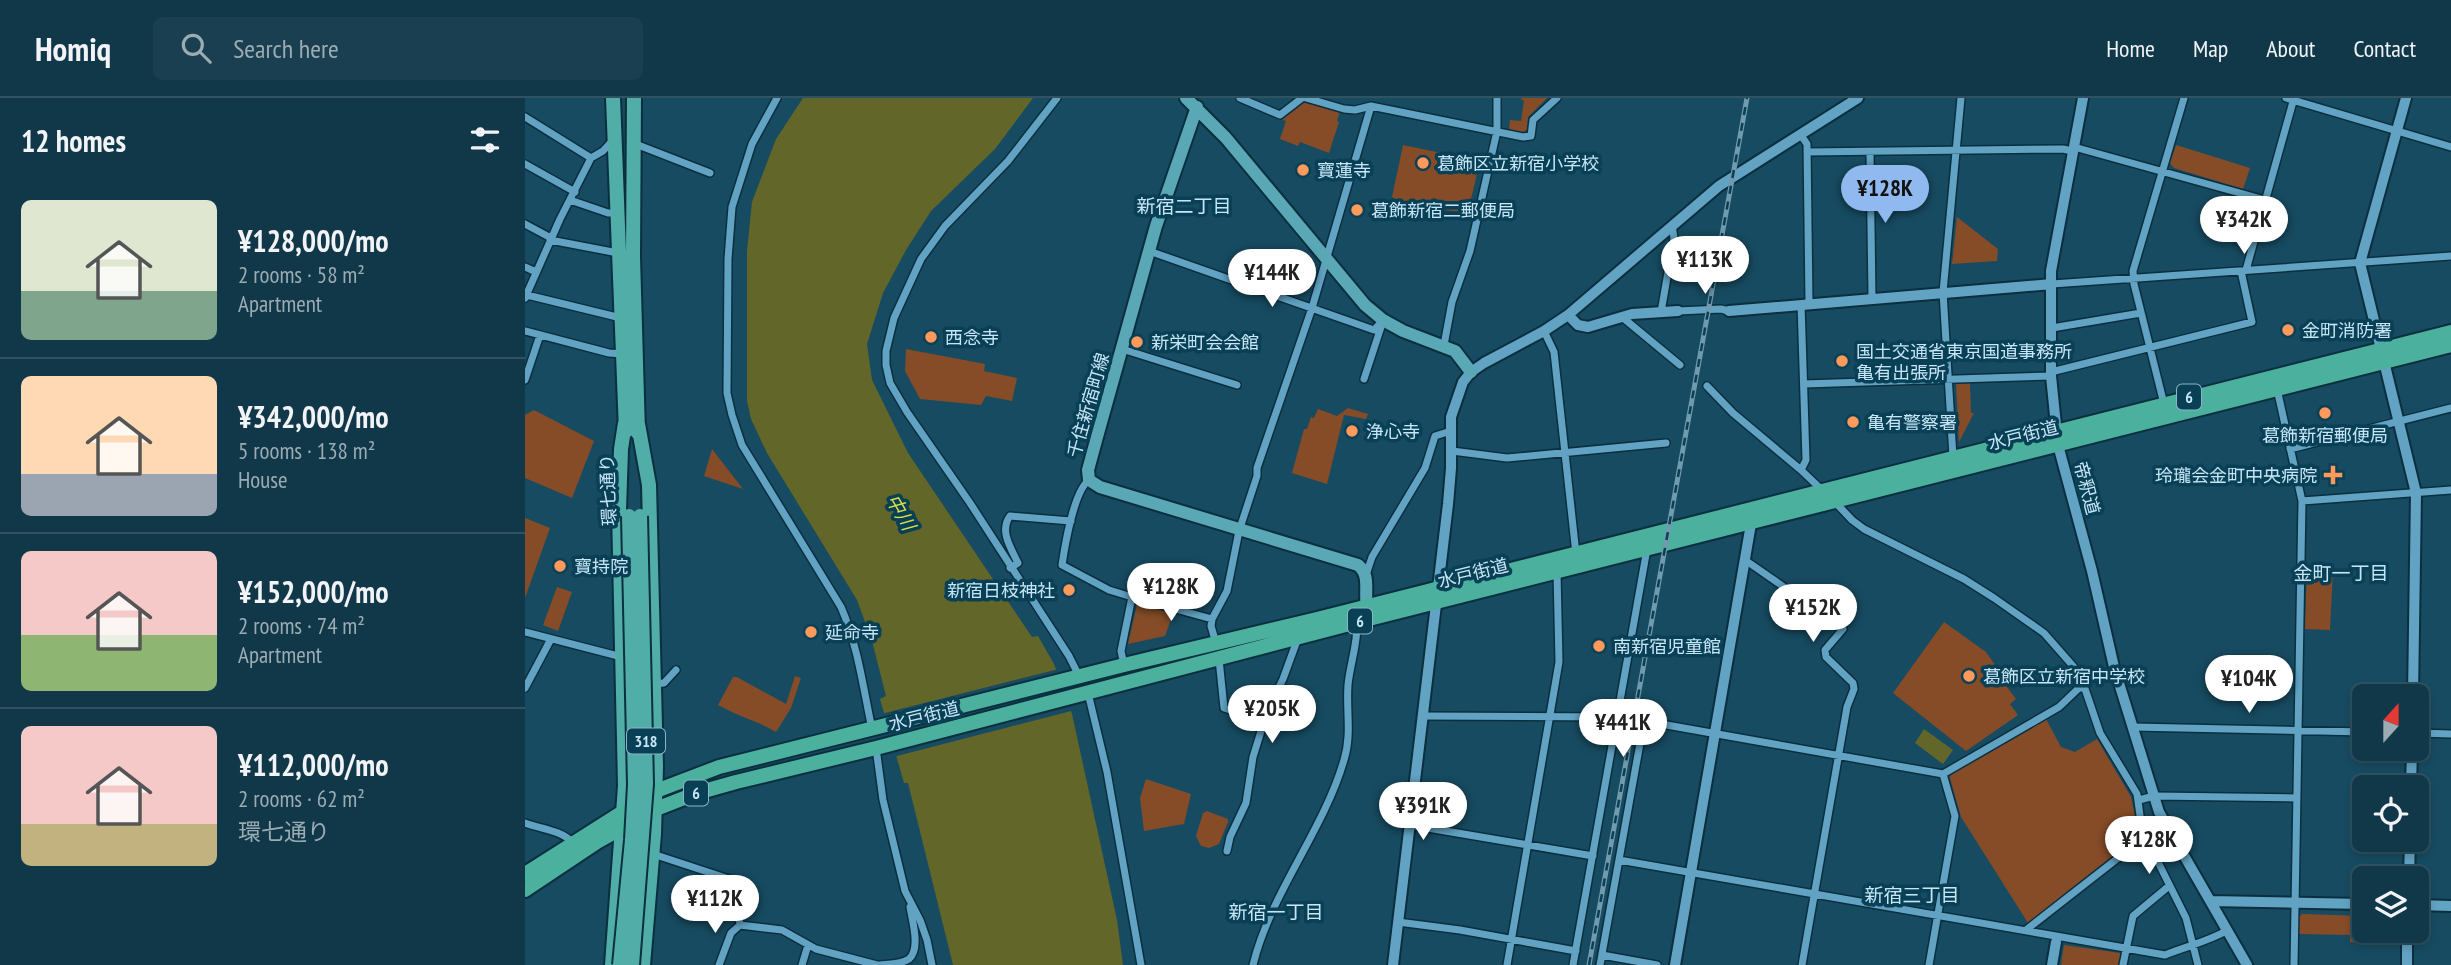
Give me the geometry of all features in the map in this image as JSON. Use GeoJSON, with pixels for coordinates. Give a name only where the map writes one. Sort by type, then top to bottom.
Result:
{"type":"FeatureCollection","features":[{"type":"Feature","properties":{"kind":"highway","name":"水戸街道"},"geometry":{"type":"LineString","coordinates":[[525,890],[623,827],[656,809],[697,793],[1081,695],[1367,606],[1557,572],[1647,549],[1752,516],[1822,490],[1953,457],[2057,438],[2277,390],[2451,332]]}},
{"type":"Feature","properties":{"kind":"highway","name":"水戸街道"},"geometry":{"type":"LineString","coordinates":[[525,874],[656,791],[719,767],[1124,665],[1299,637],[1357,622],[1436,595],[1576,554],[1636,539],[1835,502],[2164,404],[2383,356],[2451,345]]}},
{"type":"Feature","properties":{"kind":"main road","name":"環七通り"},"geometry":{"type":"LineString","coordinates":[[613,98],[623,354],[632,423]]}},
{"type":"Feature","properties":{"kind":"main road","name":"環七通り"},"geometry":{"type":"LineString","coordinates":[[621,965],[635,785],[632,423],[634,98]]}},
{"type":"Feature","properties":{"kind":"main road"},"geometry":{"type":"LineString","coordinates":[[1186,98],[1200,103],[1326,260],[1366,305],[1383,320],[1403,331],[1455,351],[1471,372]]}},
{"type":"Feature","properties":{"kind":"main road","name":"千住新宿町線"},"geometry":{"type":"LineString","coordinates":[[1200,103],[1167,190],[1149,251],[1088,470],[1089,480],[1100,487],[1239,531],[1358,565],[1364,569],[1366,575]]}},
{"type":"Feature","properties":{"kind":"main road"},"geometry":{"type":"LineString","coordinates":[[612,965],[624,811],[625,742],[619,476],[632,423]]}},
{"type":"Feature","properties":{"kind":"main road"},"geometry":{"type":"LineString","coordinates":[[632,423],[649,485],[656,745],[656,809],[643,965]]}},
{"type":"Feature","properties":{"kind":"main road","name":"環七通り"},"geometry":{"type":"LineString","coordinates":[[632,965],[646,784],[634,516]]}},
{"type":"Feature","properties":{"kind":"main road"},"geometry":{"type":"LineString","coordinates":[[1366,575],[1367,606]]}},
{"type":"Feature","properties":{"kind":"main road"},"geometry":{"type":"LineString","coordinates":[[625,742],[631,757],[648,758],[656,745]]}},
{"type":"Feature","properties":{"kind":"main road"},"geometry":{"type":"LineString","coordinates":[[597,842],[613,849],[621,860]]}},
{"type":"Feature","properties":{"kind":"main road"},"geometry":{"type":"LineString","coordinates":[[620,879],[624,873],[630,871],[642,872],[651,880]]}},
{"type":"Feature","properties":{"kind":"street"},"geometry":{"type":"LineString","coordinates":[[777,98],[752,144],[732,206],[728,259],[727,393],[731,415],[742,445],[841,607],[862,669],[863,689],[877,728]]}},
{"type":"Feature","properties":{"kind":"street"},"geometry":{"type":"LineString","coordinates":[[1057,98],[1008,161],[955,214],[933,241],[902,299],[886,351],[888,373],[894,391],[1069,656],[1073,678]]}},
{"type":"Feature","properties":{"kind":"street"},"geometry":{"type":"LineString","coordinates":[[1240,98],[1280,115],[1304,98],[1344,109],[1355,110],[1368,106],[1531,136],[1533,120],[1557,98]]}},
{"type":"Feature","properties":{"kind":"street"},"geometry":{"type":"LineString","coordinates":[[1265,721],[1224,708],[1212,619],[1227,591],[1239,531],[1257,476],[1257,468],[1326,260],[1368,106],[1367,98]]}},
{"type":"Feature","properties":{"kind":"street"},"geometry":{"type":"LineString","coordinates":[[1444,345],[1453,302],[1470,251],[1497,131],[1497,98]]}},
{"type":"Feature","properties":{"kind":"street"},"geometry":{"type":"LineString","coordinates":[[1392,965],[1448,503],[1452,451],[1451,417],[1458,391],[1471,372],[1569,315],[1719,186],[1858,98]]}},
{"type":"Feature","properties":{"kind":"street"},"geometry":{"type":"LineString","coordinates":[[1953,457],[1943,292],[1961,98]]}},
{"type":"Feature","properties":{"kind":"street","name":"帝釈道"},"geometry":{"type":"LineString","coordinates":[[2083,98],[2051,271],[2051,374],[2057,438],[2115,671],[2154,796],[2169,833],[2247,965]]}},
{"type":"Feature","properties":{"kind":"street"},"geometry":{"type":"LineString","coordinates":[[2164,404],[2133,278],[2184,98]]}},
{"type":"Feature","properties":{"kind":"street"},"geometry":{"type":"LineString","coordinates":[[2406,98],[2360,263],[2416,493],[2413,684]]}},
{"type":"Feature","properties":{"kind":"street"},"geometry":{"type":"LineString","coordinates":[[1804,384],[2051,374],[2252,322],[2243,271],[2265,200],[2291,99],[2451,147]]}},
{"type":"Feature","properties":{"kind":"street"},"geometry":{"type":"LineString","coordinates":[[525,117],[591,158]]}},
{"type":"Feature","properties":{"kind":"street"},"geometry":{"type":"LineString","coordinates":[[1800,134],[1807,144],[1804,384],[1806,460],[1801,470]]}},
{"type":"Feature","properties":{"kind":"street"},"geometry":{"type":"LineString","coordinates":[[613,139],[603,151],[591,158],[526,296],[622,318]]}},
{"type":"Feature","properties":{"kind":"street"},"geometry":{"type":"LineString","coordinates":[[633,143],[710,173]]}},
{"type":"Feature","properties":{"kind":"street"},"geometry":{"type":"LineString","coordinates":[[1807,152],[2073,149],[2265,200]]}},
{"type":"Feature","properties":{"kind":"street"},"geometry":{"type":"LineString","coordinates":[[1870,153],[1872,298]]}},
{"type":"Feature","properties":{"kind":"street"},"geometry":{"type":"LineString","coordinates":[[525,164],[573,196],[608,213],[619,213]]}},
{"type":"Feature","properties":{"kind":"street"},"geometry":{"type":"LineString","coordinates":[[525,224],[551,239],[619,253]]}},
{"type":"Feature","properties":{"kind":"street"},"geometry":{"type":"LineString","coordinates":[[1661,313],[1674,238],[1672,225]]}},
{"type":"Feature","properties":{"kind":"street"},"geometry":{"type":"LineString","coordinates":[[1149,251],[1374,330],[1383,320]]}},
{"type":"Feature","properties":{"kind":"street"},"geometry":{"type":"LineString","coordinates":[[1569,315],[1583,327],[1632,314],[1721,309],[1730,311],[1943,292],[2451,256]]}},
{"type":"Feature","properties":{"kind":"street"},"geometry":{"type":"LineString","coordinates":[[525,267],[537,272]]}},
{"type":"Feature","properties":{"kind":"street"},"geometry":{"type":"LineString","coordinates":[[2052,328],[2141,313]]}},
{"type":"Feature","properties":{"kind":"street"},"geometry":{"type":"LineString","coordinates":[[1622,317],[1681,365]]}},
{"type":"Feature","properties":{"kind":"street"},"geometry":{"type":"LineString","coordinates":[[1364,379],[1383,320]]}},
{"type":"Feature","properties":{"kind":"street"},"geometry":{"type":"LineString","coordinates":[[525,331],[609,353],[623,354]]}},
{"type":"Feature","properties":{"kind":"street"},"geometry":{"type":"LineString","coordinates":[[1544,331],[1554,352],[1576,554]]}},
{"type":"Feature","properties":{"kind":"street"},"geometry":{"type":"LineString","coordinates":[[525,380],[540,335]]}},
{"type":"Feature","properties":{"kind":"street"},"geometry":{"type":"LineString","coordinates":[[1122,349],[1237,385]]}},
{"type":"Feature","properties":{"kind":"street"},"geometry":{"type":"LineString","coordinates":[[1707,386],[1733,413],[1801,470],[1852,520],[1864,529],[1964,579],[2021,615],[2044,633],[2073,666],[2084,687],[2100,733],[2132,783],[2139,800],[2145,836],[2186,918],[2198,965]]}},
{"type":"Feature","properties":{"kind":"street"},"geometry":{"type":"LineString","coordinates":[[2277,390],[2302,501],[2294,965]]}},
{"type":"Feature","properties":{"kind":"street"},"geometry":{"type":"LineString","coordinates":[[2290,449],[2451,408]]}},
{"type":"Feature","properties":{"kind":"street"},"geometry":{"type":"LineString","coordinates":[[1366,575],[1373,557],[1425,468],[1435,436],[1451,431]]}},
{"type":"Feature","properties":{"kind":"street"},"geometry":{"type":"LineString","coordinates":[[1452,451],[1507,458],[1666,443]]}},
{"type":"Feature","properties":{"kind":"street"},"geometry":{"type":"LineString","coordinates":[[1089,480],[1082,485],[1062,565],[1109,590],[1212,619]]}},
{"type":"Feature","properties":{"kind":"street"},"geometry":{"type":"LineString","coordinates":[[2302,501],[2451,489]]}},
{"type":"Feature","properties":{"kind":"street"},"geometry":{"type":"LineString","coordinates":[[1010,568],[1018,563],[1006,536],[1005,522],[1010,516],[1072,521]]}},
{"type":"Feature","properties":{"kind":"street"},"geometry":{"type":"LineString","coordinates":[[1675,965],[1752,516]]}},
{"type":"Feature","properties":{"kind":"street"},"geometry":{"type":"LineString","coordinates":[[1573,965],[1647,549],[1646,545],[1636,539]]}},
{"type":"Feature","properties":{"kind":"street"},"geometry":{"type":"LineString","coordinates":[[1745,561],[1843,629],[1825,650],[1826,657],[1853,683],[1854,689],[1847,707],[1802,965]]}},
{"type":"Feature","properties":{"kind":"street"},"geometry":{"type":"LineString","coordinates":[[1507,965],[1559,662],[1557,572]]}},
{"type":"Feature","properties":{"kind":"street"},"geometry":{"type":"LineString","coordinates":[[1124,665],[1121,651],[1132,597]]}},
{"type":"Feature","properties":{"kind":"street"},"geometry":{"type":"LineString","coordinates":[[1253,965],[1268,921],[1332,794],[1344,759],[1350,729],[1347,689],[1357,622]]}},
{"type":"Feature","properties":{"kind":"street"},"geometry":{"type":"LineString","coordinates":[[525,632],[622,657]]}},
{"type":"Feature","properties":{"kind":"street"},"geometry":{"type":"LineString","coordinates":[[1227,852],[1230,837],[1247,803],[1253,757],[1268,708],[1283,679],[1299,637]]}},
{"type":"Feature","properties":{"kind":"street"},"geometry":{"type":"LineString","coordinates":[[525,688],[551,639]]}},
{"type":"Feature","properties":{"kind":"street"},"geometry":{"type":"LineString","coordinates":[[654,684],[664,683],[676,670]]}},
{"type":"Feature","properties":{"kind":"street"},"geometry":{"type":"LineString","coordinates":[[1600,965],[1644,721],[1943,774],[2059,708],[2079,688],[2084,687]]}},
{"type":"Feature","properties":{"kind":"street"},"geometry":{"type":"LineString","coordinates":[[1081,695],[1109,783],[1141,965]]}},
{"type":"Feature","properties":{"kind":"street"},"geometry":{"type":"LineString","coordinates":[[1422,716],[1616,717]]}},
{"type":"Feature","properties":{"kind":"street"},"geometry":{"type":"LineString","coordinates":[[2133,727],[2352,732]]}},
{"type":"Feature","properties":{"kind":"street"},"geometry":{"type":"LineString","coordinates":[[2429,733],[2451,734]]}},
{"type":"Feature","properties":{"kind":"street"},"geometry":{"type":"LineString","coordinates":[[881,747],[886,812],[905,891],[920,920],[932,965]]}},
{"type":"Feature","properties":{"kind":"street"},"geometry":{"type":"LineString","coordinates":[[1929,965],[1955,816],[1943,774]]}},
{"type":"Feature","properties":{"kind":"street"},"geometry":{"type":"LineString","coordinates":[[2139,800],[2154,796],[2297,797]]}},
{"type":"Feature","properties":{"kind":"street"},"geometry":{"type":"LineString","coordinates":[[525,823],[562,833],[572,842]]}},
{"type":"Feature","properties":{"kind":"street"},"geometry":{"type":"LineString","coordinates":[[1410,825],[1593,856]]}},
{"type":"Feature","properties":{"kind":"street"},"geometry":{"type":"LineString","coordinates":[[2026,930],[2145,836]]}},
{"type":"Feature","properties":{"kind":"street"},"geometry":{"type":"LineString","coordinates":[[653,854],[729,879],[735,885],[740,925]]}},
{"type":"Feature","properties":{"kind":"street"},"geometry":{"type":"LineString","coordinates":[[1619,860],[1938,914],[2026,930],[2056,939],[2165,955],[2207,942],[2228,930]]}},
{"type":"Feature","properties":{"kind":"street"},"geometry":{"type":"LineString","coordinates":[[2123,965],[2133,916],[2169,886]]}},
{"type":"Feature","properties":{"kind":"street"},"geometry":{"type":"LineString","coordinates":[[719,965],[731,933],[740,925],[782,930],[808,945],[841,957],[878,965],[904,961],[912,955],[915,947],[909,901]]}},
{"type":"Feature","properties":{"kind":"street"},"geometry":{"type":"LineString","coordinates":[[2211,901],[2352,904]]}},
{"type":"Feature","properties":{"kind":"street"},"geometry":{"type":"LineString","coordinates":[[2429,905],[2451,906]]}},
{"type":"Feature","properties":{"kind":"street"},"geometry":{"type":"LineString","coordinates":[[1398,922],[1576,951]]}},
{"type":"Feature","properties":{"kind":"street"},"geometry":{"type":"LineString","coordinates":[[2052,965],[2056,939]]}},
{"type":"Feature","properties":{"kind":"street"},"geometry":{"type":"LineString","coordinates":[[2407,943],[2407,965]]}},
{"type":"Feature","properties":{"kind":"street"},"geometry":{"type":"LineString","coordinates":[[802,965],[808,945]]}},
{"type":"Feature","properties":{"kind":"street"},"geometry":{"type":"LineString","coordinates":[[1602,955],[1657,965]]}},
{"type":"Feature","properties":{"kind":"shaded area"},"geometry":{"type":"Polygon","coordinates":[[[1520,98],[1547,98],[1528,117],[1527,129],[1523,133],[1509,130],[1510,120],[1521,121],[1524,101],[1520,98]]]}},
{"type":"Feature","properties":{"kind":"shaded area"},"geometry":{"type":"Polygon","coordinates":[[[1304,101],[1340,111],[1329,153],[1300,142],[1298,146],[1280,139],[1286,121],[1281,119],[1304,101]]]}},
{"type":"Feature","properties":{"kind":"shaded area"},"geometry":{"type":"Polygon","coordinates":[[[1403,145],[1480,161],[1468,212],[1418,206],[1392,197],[1403,145]]]}},
{"type":"Feature","properties":{"kind":"shaded area"},"geometry":{"type":"Polygon","coordinates":[[[2176,145],[2250,168],[2243,189],[2174,168],[2170,163],[2176,145]]]}},
{"type":"Feature","properties":{"kind":"shaded area"},"geometry":{"type":"Polygon","coordinates":[[[1957,217],[1998,249],[1997,261],[1952,264],[1957,217]]]}},
{"type":"Feature","properties":{"kind":"shaded area"},"geometry":{"type":"Polygon","coordinates":[[[906,349],[985,364],[984,371],[1017,378],[1012,401],[986,396],[981,405],[920,399],[905,371],[906,349]]]}},
{"type":"Feature","properties":{"kind":"shaded area"},"geometry":{"type":"Polygon","coordinates":[[[1956,383],[1970,383],[1971,413],[1974,413],[1959,442],[1956,383]]]}},
{"type":"Feature","properties":{"kind":"shaded area"},"geometry":{"type":"Polygon","coordinates":[[[1348,408],[1368,414],[1366,419],[1344,415],[1327,484],[1292,473],[1304,429],[1307,429],[1311,417],[1314,418],[1318,409],[1337,416],[1348,408]]]}},
{"type":"Feature","properties":{"kind":"shaded area"},"geometry":{"type":"Polygon","coordinates":[[[534,410],[594,441],[572,498],[525,478],[525,415],[534,410]]]}},
{"type":"Feature","properties":{"kind":"shaded area"},"geometry":{"type":"Polygon","coordinates":[[[712,449],[743,489],[704,476],[712,449]]]}},
{"type":"Feature","properties":{"kind":"shaded area"},"geometry":{"type":"Polygon","coordinates":[[[525,518],[550,528],[525,598],[525,518]]]}},
{"type":"Feature","properties":{"kind":"shaded area"},"geometry":{"type":"Polygon","coordinates":[[[2307,568],[2333,569],[2330,630],[2305,629],[2307,568]]]}},
{"type":"Feature","properties":{"kind":"shaded area"},"geometry":{"type":"Polygon","coordinates":[[[557,587],[572,592],[558,631],[543,625],[557,587]]]}},
{"type":"Feature","properties":{"kind":"shaded area"},"geometry":{"type":"Polygon","coordinates":[[[1139,603],[1173,614],[1165,636],[1128,644],[1137,605],[1139,603]]]}},
{"type":"Feature","properties":{"kind":"shaded area"},"geometry":{"type":"Polygon","coordinates":[[[1944,622],[1986,652],[1995,665],[1993,668],[2016,699],[2010,704],[2018,715],[1966,751],[1893,693],[1944,622]]]}},
{"type":"Feature","properties":{"kind":"shaded area"},"geometry":{"type":"Polygon","coordinates":[[[795,676],[801,678],[791,708],[776,732],[718,705],[733,677],[786,704],[795,676]]]}},
{"type":"Feature","properties":{"kind":"shaded area"},"geometry":{"type":"Polygon","coordinates":[[[2046,719],[2061,747],[2075,752],[2097,739],[2131,797],[2139,835],[2028,923],[1961,817],[1950,778],[1951,773],[2046,719]]]}},
{"type":"Feature","properties":{"kind":"shaded area"},"geometry":{"type":"Polygon","coordinates":[[[1146,779],[1191,794],[1184,824],[1144,831],[1140,798],[1146,779]]]}},
{"type":"Feature","properties":{"kind":"shaded area"},"geometry":{"type":"Polygon","coordinates":[[[1207,811],[1228,819],[1219,844],[1209,848],[1201,846],[1196,836],[1203,813],[1207,811]]]}},
{"type":"Feature","properties":{"kind":"shaded area"},"geometry":{"type":"Polygon","coordinates":[[[2302,914],[2352,916],[2352,942],[2350,935],[2299,934],[2299,917],[2302,914]]]}},
{"type":"Feature","properties":{"kind":"shaded area"},"geometry":{"type":"Polygon","coordinates":[[[2064,945],[2120,953],[2121,965],[2061,965],[2064,945]]]}},
{"type":"Feature","properties":{"kind":"water","name":"中川"},"geometry":{"type":"Polygon","coordinates":[[[803,98],[1033,98],[995,149],[931,211],[883,293],[867,344],[872,380],[908,453],[1032,637],[1038,636],[1054,664],[1072,714],[1117,920],[1123,965],[953,965],[908,783],[904,783],[880,699],[886,696],[872,641],[857,600],[767,453],[751,419],[747,401],[747,251],[752,202],[776,139],[803,98]]]}},
{"type":"Feature","properties":{"kind":"water"},"geometry":{"type":"Polygon","coordinates":[[[1924,729],[1953,750],[1943,764],[1915,743],[1924,729]]]}},
{"type":"Feature","properties":{"kind":"pier"},"geometry":{"type":"Polygon","coordinates":[[[1059,669],[1075,710],[893,757],[881,714],[1059,669]]]}},
{"type":"Feature","properties":{"kind":"railway"},"geometry":{"type":"LineString","coordinates":[[1589,965],[1747,98]]}},
{"type":"Feature","properties":{"kind":"place","name":"葛飾区立新宿小学校"},"geometry":{"type":"Point","coordinates":[1423,163]}},
{"type":"Feature","properties":{"kind":"place","name":"寶蓮寺"},"geometry":{"type":"Point","coordinates":[1303,170]}},
{"type":"Feature","properties":{"kind":"place","name":"葛飾新宿二郵便局"},"geometry":{"type":"Point","coordinates":[1357,210]}},
{"type":"Feature","properties":{"kind":"place","name":"金町消防署"},"geometry":{"type":"Point","coordinates":[2288,330]}},
{"type":"Feature","properties":{"kind":"place","name":"西念寺"},"geometry":{"type":"Point","coordinates":[931,337]}},
{"type":"Feature","properties":{"kind":"place","name":"新栄町会会館"},"geometry":{"type":"Point","coordinates":[1137,342]}},
{"type":"Feature","properties":{"kind":"place","name":"国土交通省東京国道事務所 亀有出張所"},"geometry":{"type":"Point","coordinates":[1842,361]}},
{"type":"Feature","properties":{"kind":"place","name":"葛飾新宿郵便局"},"geometry":{"type":"Point","coordinates":[2325,413]}},
{"type":"Feature","properties":{"kind":"place","name":"亀有警察署"},"geometry":{"type":"Point","coordinates":[1853,422]}},
{"type":"Feature","properties":{"kind":"place","name":"浄心寺"},"geometry":{"type":"Point","coordinates":[1352,431]}},
{"type":"Feature","properties":{"kind":"place","name":"玲瓏会金町中央病院"},"geometry":{"type":"Point","coordinates":[2333,475]}},
{"type":"Feature","properties":{"kind":"place","name":"寶持院"},"geometry":{"type":"Point","coordinates":[560,566]}},
{"type":"Feature","properties":{"kind":"place","name":"新宿日枝神社"},"geometry":{"type":"Point","coordinates":[1069,590]}},
{"type":"Feature","properties":{"kind":"place","name":"延命寺"},"geometry":{"type":"Point","coordinates":[811,632]}},
{"type":"Feature","properties":{"kind":"place","name":"南新宿児童館"},"geometry":{"type":"Point","coordinates":[1599,646]}},
{"type":"Feature","properties":{"kind":"place","name":"葛飾区立新宿中学校"},"geometry":{"type":"Point","coordinates":[1969,676]}},
{"type":"Feature","properties":{"kind":"district","name":"新宿二丁目"},"geometry":{"type":"Point","coordinates":[1184,206]}},
{"type":"Feature","properties":{"kind":"district","name":"金町一丁目"},"geometry":{"type":"Point","coordinates":[2341,573]}},
{"type":"Feature","properties":{"kind":"district","name":"新宿三丁目"},"geometry":{"type":"Point","coordinates":[1912,895]}},
{"type":"Feature","properties":{"kind":"district","name":"新宿一丁目"},"geometry":{"type":"Point","coordinates":[1276,912]}}]}
